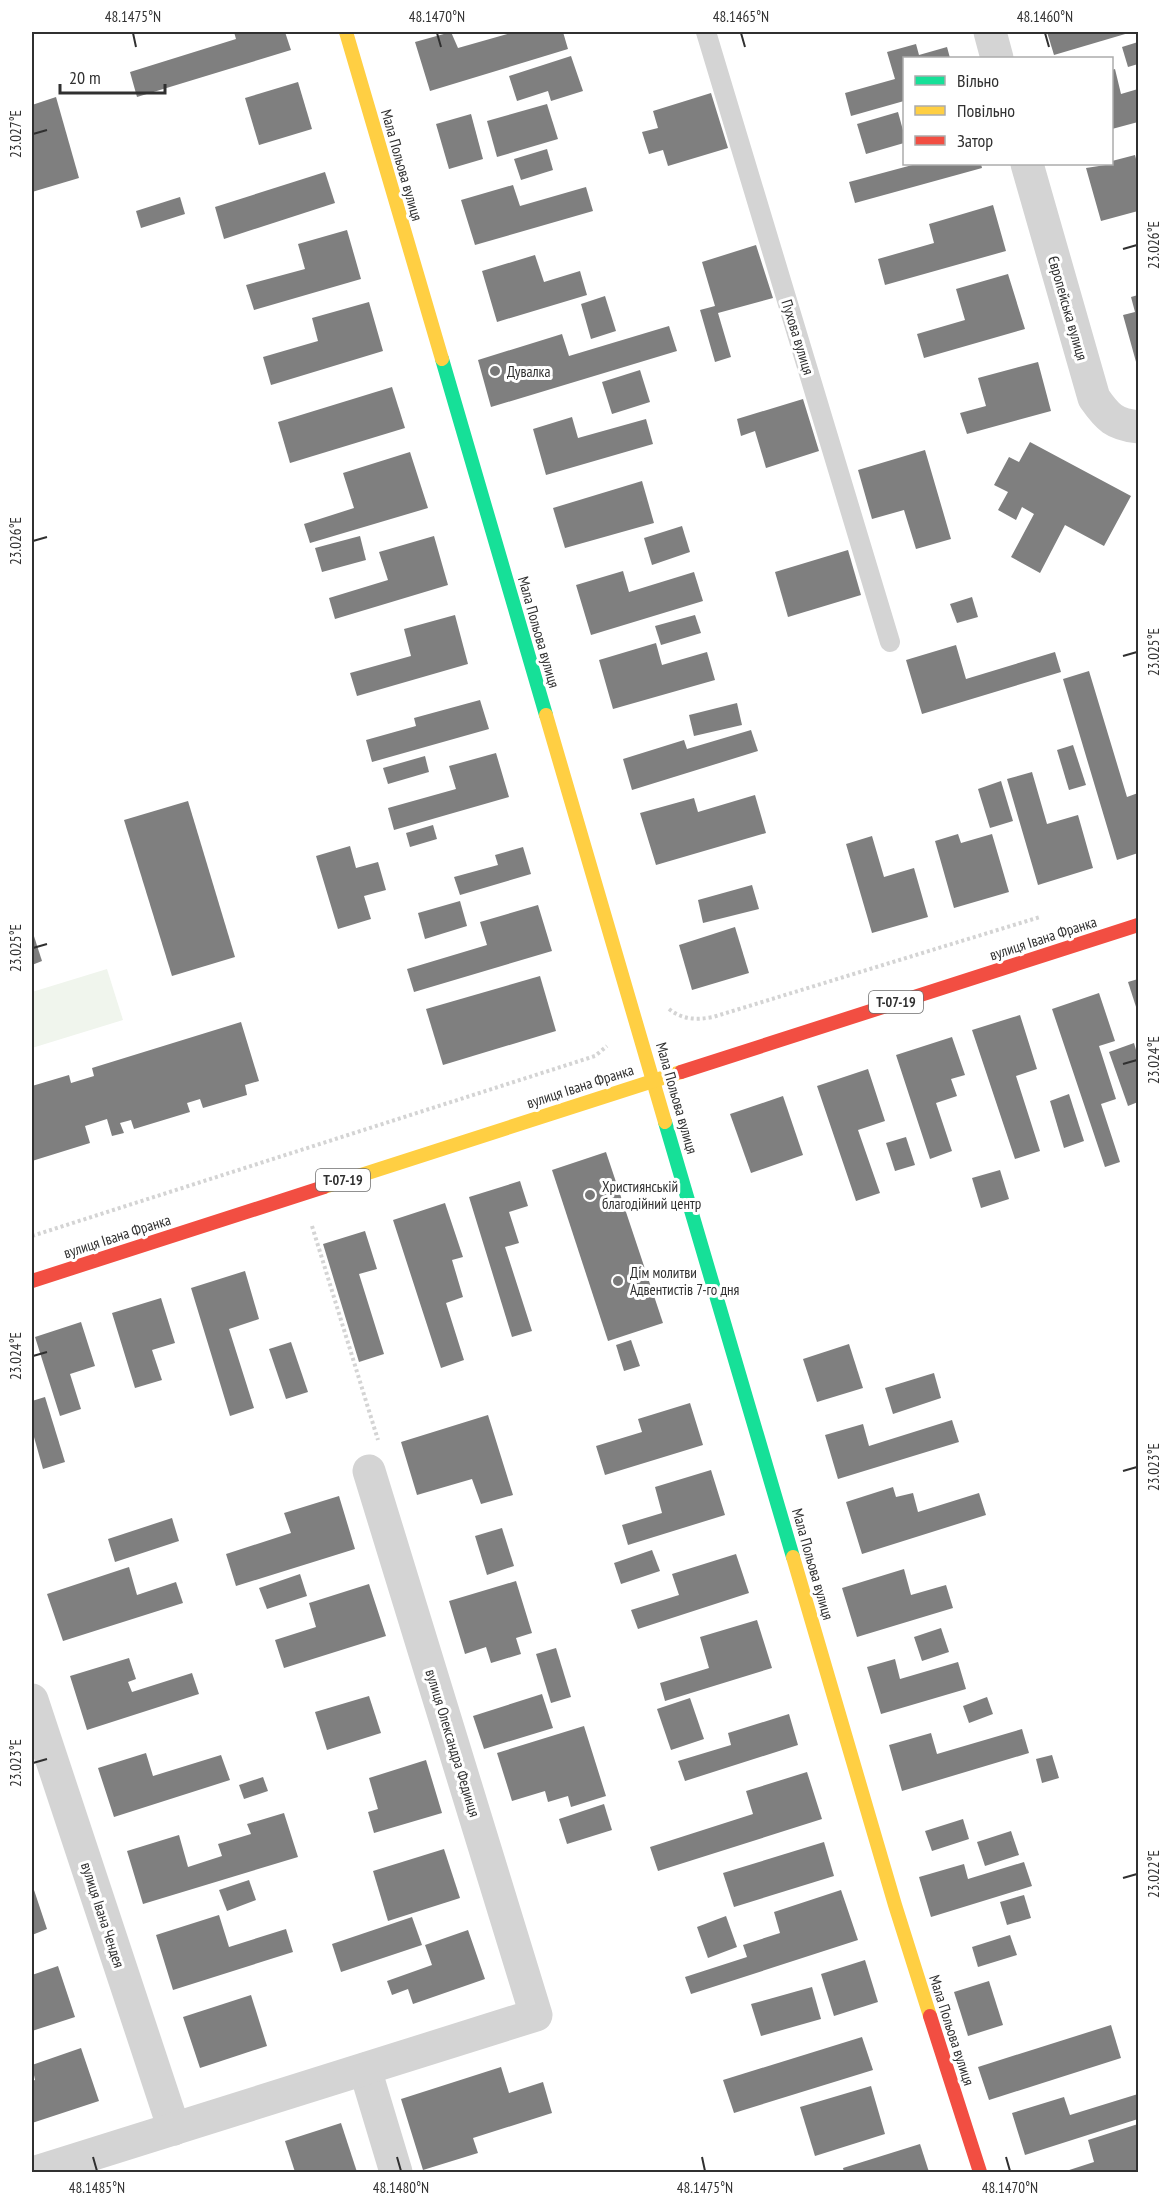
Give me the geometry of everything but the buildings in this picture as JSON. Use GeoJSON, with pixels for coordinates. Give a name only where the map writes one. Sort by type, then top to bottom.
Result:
{"type":"FeatureCollection","features":[{"type":"Feature","properties":{"kind":"street","name":"Мала Польова вулиця"},"geometry":{"type":"LineString","coordinates":[[346,32],[895,1905],[980,2172]]}},
{"type":"Feature","properties":{"kind":"street"},"geometry":{"type":"LineString","coordinates":[[990,32],[998,57]]}},
{"type":"Feature","properties":{"kind":"street","name":"Європейська вулиця"},"geometry":{"type":"LineString","coordinates":[[1027,165],[1094,398],[1105,414],[1120,425],[1138,427]]}},
{"type":"Feature","properties":{"kind":"street","name":"вулиця Івана Франка"},"geometry":{"type":"LineString","coordinates":[[32,1281],[1138,925]]}},
{"type":"Feature","properties":{"kind":"street","name":"вулиця Олександра Фединця"},"geometry":{"type":"LineString","coordinates":[[365,2069],[536,2015],[369,1471]]}},
{"type":"Feature","properties":{"kind":"street","name":"вулиця Івана Чендея"},"geometry":{"type":"LineString","coordinates":[[32,1700],[174,2129]]}},
{"type":"Feature","properties":{"kind":"street"},"geometry":{"type":"LineString","coordinates":[[36,2172],[365,2069],[396,2172]]}},
{"type":"Feature","properties":{"kind":"lane","name":"Пухова вулиця"},"geometry":{"type":"LineString","coordinates":[[706,32],[890,642]]}},
{"type":"Feature","properties":{"kind":"path"},"geometry":{"type":"LineString","coordinates":[[664,1003],[671,1011],[684,1018],[698,1020],[713,1017],[1049,914]]}},
{"type":"Feature","properties":{"kind":"path"},"geometry":{"type":"LineString","coordinates":[[32,1236],[595,1056],[608,1046],[610,1037]]}},
{"type":"Feature","properties":{"kind":"path"},"geometry":{"type":"LineString","coordinates":[[302,1193],[379,1443],[378,1456],[369,1471]]}},
{"type":"Feature","properties":{"kind":"shaded area"},"geometry":{"type":"Polygon","coordinates":[[[107,969],[123,1020],[32,1048],[32,992],[107,969]]]}},
{"type":"Feature","properties":{"kind":"traffic: fast"},"geometry":{"type":"LineString","coordinates":[[442,359],[546,715]]}},
{"type":"Feature","properties":{"kind":"traffic: fast"},"geometry":{"type":"LineString","coordinates":[[665,1122],[793,1557]]}},
{"type":"Feature","properties":{"kind":"traffic: slow"},"geometry":{"type":"LineString","coordinates":[[346,32],[442,359]]}},
{"type":"Feature","properties":{"kind":"traffic: slow"},"geometry":{"type":"LineString","coordinates":[[546,715],[665,1122]]}},
{"type":"Feature","properties":{"kind":"traffic: slow"},"geometry":{"type":"LineString","coordinates":[[324,1187],[681,1072]]}},
{"type":"Feature","properties":{"kind":"traffic: slow"},"geometry":{"type":"LineString","coordinates":[[793,1557],[930,2016]]}},
{"type":"Feature","properties":{"kind":"traffic: jam"},"geometry":{"type":"LineString","coordinates":[[681,1072],[1138,925]]}},
{"type":"Feature","properties":{"kind":"traffic: jam"},"geometry":{"type":"LineString","coordinates":[[32,1281],[324,1187]]}},
{"type":"Feature","properties":{"kind":"traffic: jam"},"geometry":{"type":"LineString","coordinates":[[930,2016],[980,2172]]}},
{"type":"Feature","properties":{"kind":"place","name":"Дувалка"},"geometry":{"type":"Point","coordinates":[495,371]}},
{"type":"Feature","properties":{"kind":"place","name":"Християнській благодійний центр"},"geometry":{"type":"Point","coordinates":[590,1195]}},
{"type":"Feature","properties":{"kind":"place","name":"Дім молитви Адвентистів 7-го дня"},"geometry":{"type":"Point","coordinates":[618,1281]}}]}
